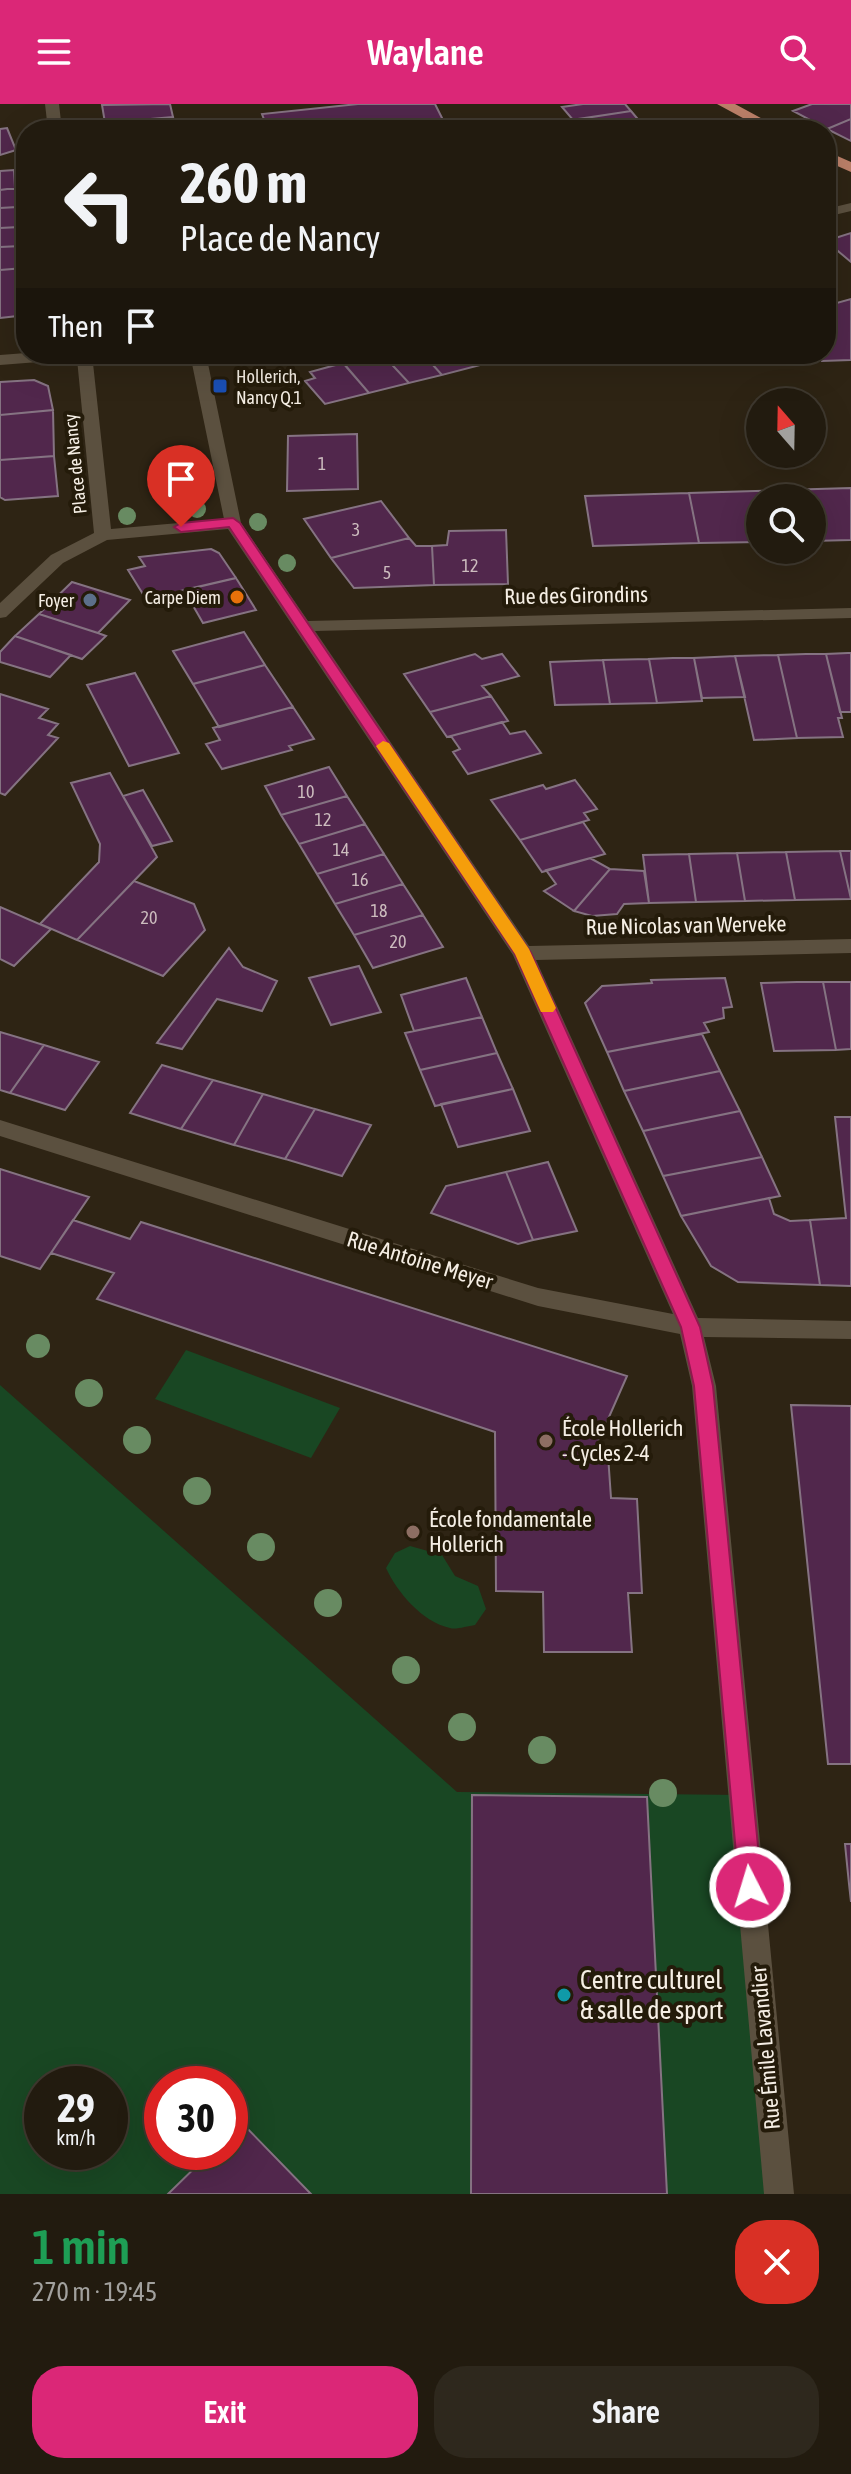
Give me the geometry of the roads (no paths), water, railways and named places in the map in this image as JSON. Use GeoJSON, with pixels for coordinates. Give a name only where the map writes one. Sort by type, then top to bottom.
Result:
{"type":"FeatureCollection","features":[{"type":"Feature","properties":{"kind":"main road"},"geometry":{"type":"LineString","coordinates":[[724,104],[756,120]]}},
{"type":"Feature","properties":{"kind":"street","name":"Place de Nancy"},"geometry":{"type":"LineString","coordinates":[[83,364],[103,535],[233,523]]}},
{"type":"Feature","properties":{"kind":"street","name":"Rue Émile Lavandier"},"geometry":{"type":"LineString","coordinates":[[200,364],[233,523],[523,953],[690,1327],[704,1386],[779,2194]]}},
{"type":"Feature","properties":{"kind":"street"},"geometry":{"type":"LineString","coordinates":[[0,613],[57,559],[103,535]]}},
{"type":"Feature","properties":{"kind":"street","name":"Rue des Girondins"},"geometry":{"type":"LineString","coordinates":[[302,626],[851,613]]}},
{"type":"Feature","properties":{"kind":"street","name":"Rue Nicolas van Werveke"},"geometry":{"type":"LineString","coordinates":[[523,953],[851,946]]}},
{"type":"Feature","properties":{"kind":"street","name":"Rue Antoine Meyer"},"geometry":{"type":"LineString","coordinates":[[0,1128],[538,1297],[690,1327],[851,1330]]}},
{"type":"Feature","properties":{"kind":"place","name":"Hollerich, Nancy Q.1"},"geometry":{"type":"Point","coordinates":[220,386]}},
{"type":"Feature","properties":{"kind":"place","name":"Carpe Diem"},"geometry":{"type":"Point","coordinates":[237,597]}},
{"type":"Feature","properties":{"kind":"place","name":"Foyer"},"geometry":{"type":"Point","coordinates":[90,600]}},
{"type":"Feature","properties":{"kind":"place","name":"École Hollerich - Cycles 2-4"},"geometry":{"type":"Point","coordinates":[546,1441]}},
{"type":"Feature","properties":{"kind":"place","name":"École fondamentale Hollerich"},"geometry":{"type":"Point","coordinates":[413,1532]}},
{"type":"Feature","properties":{"kind":"place","name":"Centre culturel & salle de sport"},"geometry":{"type":"Point","coordinates":[564,1995]}}]}
